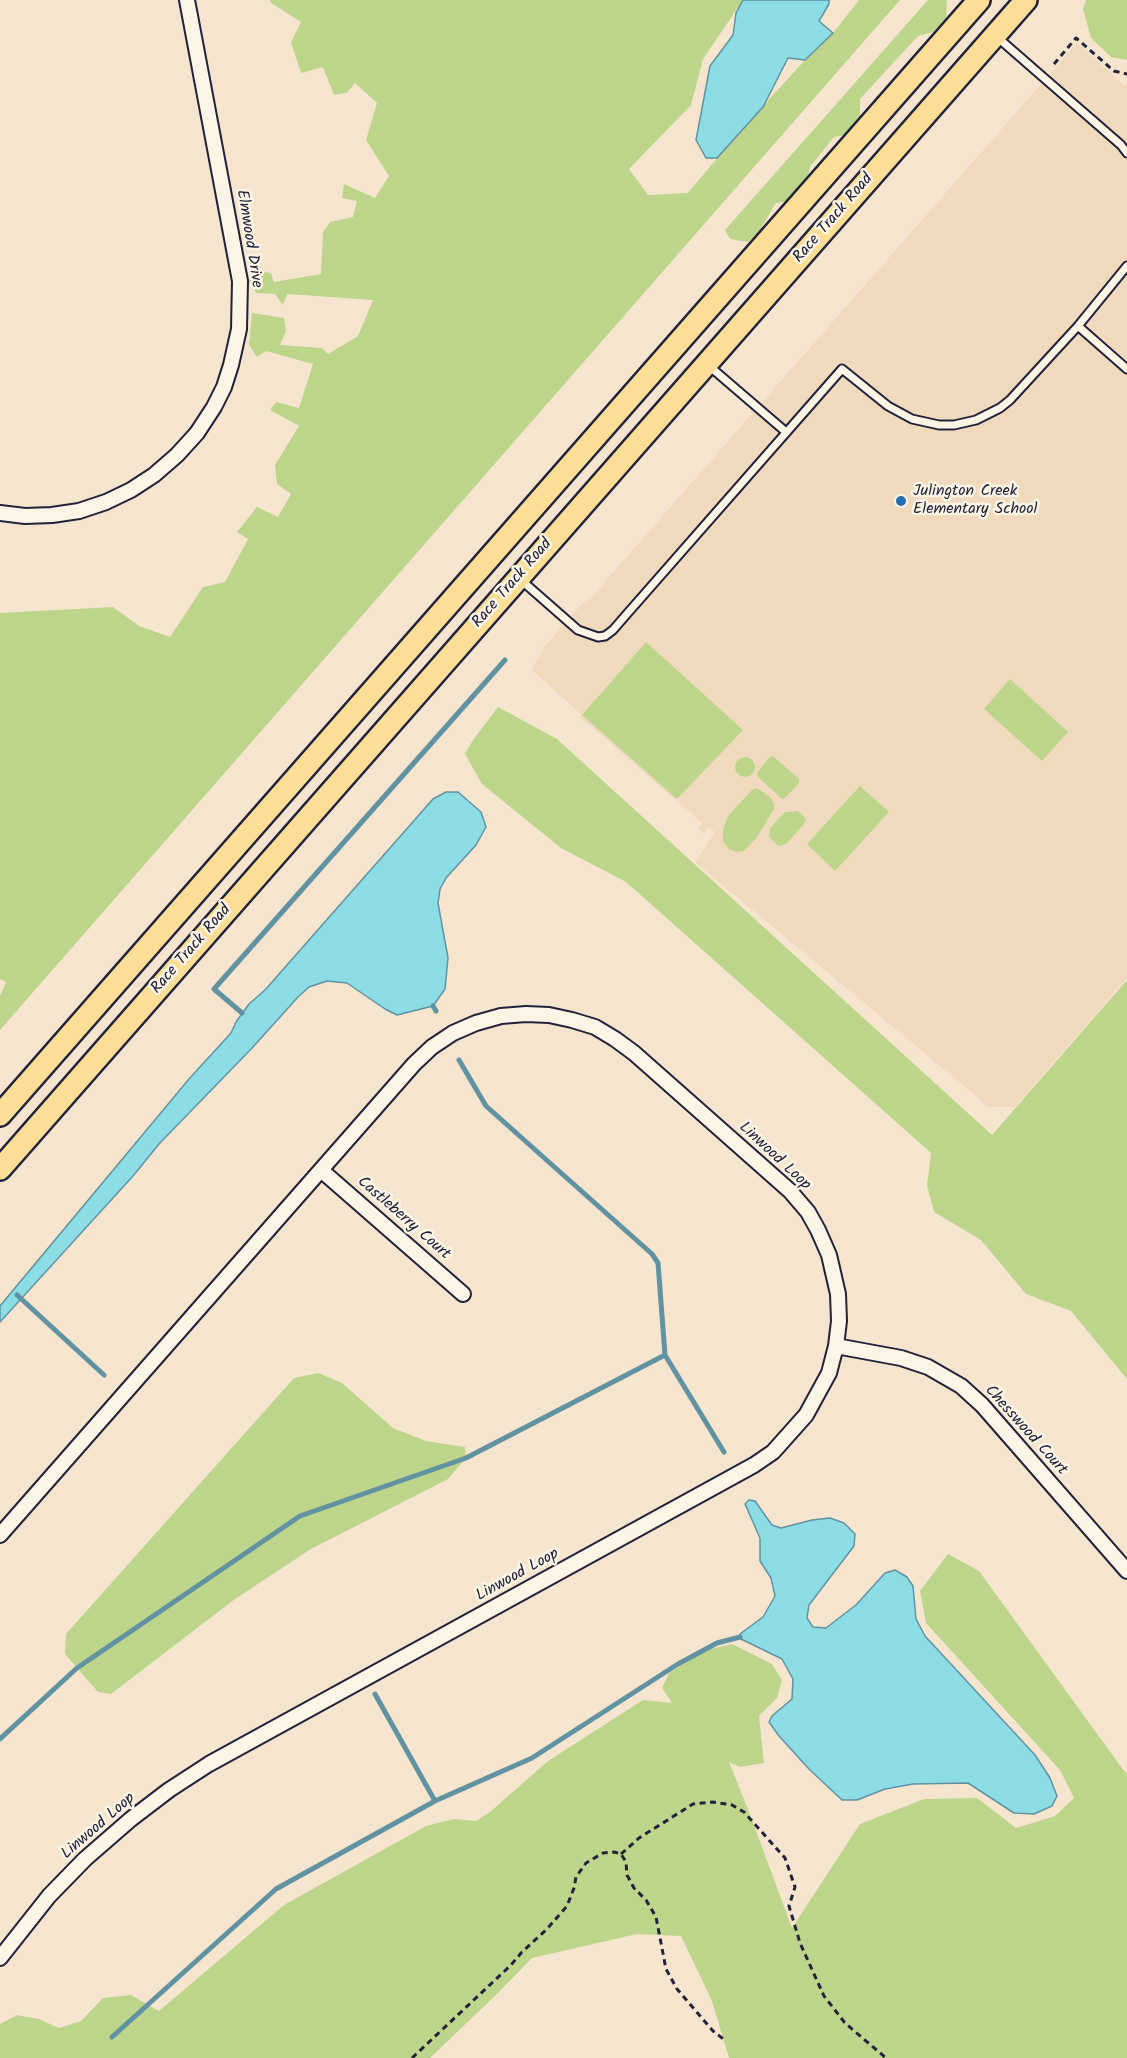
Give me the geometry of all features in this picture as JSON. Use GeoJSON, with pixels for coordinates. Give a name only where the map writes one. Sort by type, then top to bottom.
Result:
{"type":"FeatureCollection","features":[{"type":"Feature","properties":{"kind":"main road"},"geometry":{"type":"LineString","coordinates":[[0,1115],[979,0]]}},
{"type":"Feature","properties":{"kind":"main road","name":"Race Track Road"},"geometry":{"type":"LineString","coordinates":[[0,1169],[1026,0]]}},
{"type":"Feature","properties":{"kind":"main road"},"geometry":{"type":"LineString","coordinates":[[756,254],[781,279]]}},
{"type":"Feature","properties":{"kind":"main road"},"geometry":{"type":"LineString","coordinates":[[681,340],[706,364]]}},
{"type":"Feature","properties":{"kind":"main road"},"geometry":{"type":"LineString","coordinates":[[517,527],[515,555],[519,578]]}},
{"type":"Feature","properties":{"kind":"street","name":"Elmwood Drive"},"geometry":{"type":"LineString","coordinates":[[0,513],[24,516],[80,511],[131,490],[154,475],[197,433],[224,387],[239,329],[240,281],[187,0]]}},
{"type":"Feature","properties":{"kind":"street","name":"Linwood Loop"},"geometry":{"type":"LineString","coordinates":[[0,1534],[414,1064],[432,1047],[476,1023],[501,1016],[537,1014],[572,1020],[595,1027],[615,1039],[634,1053],[790,1191],[808,1212],[829,1255],[836,1280],[839,1320],[836,1346],[829,1373],[819,1395],[796,1428],[773,1452],[754,1465],[209,1764],[169,1790],[131,1819],[86,1859],[49,1896],[0,1958]]}},
{"type":"Feature","properties":{"kind":"street","name":"Castleberry Court"},"geometry":{"type":"LineString","coordinates":[[321,1170],[463,1294]]}},
{"type":"Feature","properties":{"kind":"street","name":"Chesswood Court"},"geometry":{"type":"LineString","coordinates":[[836,1346],[901,1358],[928,1367],[961,1386],[982,1405],[1127,1571]]}},
{"type":"Feature","properties":{"kind":"lane"},"geometry":{"type":"LineString","coordinates":[[995,35],[1113,138],[1127,153]]}},
{"type":"Feature","properties":{"kind":"lane"},"geometry":{"type":"LineString","coordinates":[[519,578],[578,630],[598,638],[605,636],[627,615],[842,369],[888,406],[912,419],[939,425],[954,425],[976,420],[1000,408],[1010,400],[1078,326],[1127,267]]}},
{"type":"Feature","properties":{"kind":"lane"},"geometry":{"type":"LineString","coordinates":[[1078,326],[1127,369]]}},
{"type":"Feature","properties":{"kind":"lane"},"geometry":{"type":"LineString","coordinates":[[706,364],[786,432]]}},
{"type":"Feature","properties":{"kind":"path"},"geometry":{"type":"LineString","coordinates":[[1054,64],[1076,38],[1114,71],[1127,74]]}},
{"type":"Feature","properties":{"kind":"path"},"geometry":{"type":"LineString","coordinates":[[412,2058],[547,1929],[567,1906],[576,1876],[586,1863],[603,1853],[621,1854],[664,1821],[693,1804],[713,1802],[732,1805],[744,1812],[785,1858],[795,1887],[789,1906],[800,1943],[824,1996],[845,2023],[886,2058]]}},
{"type":"Feature","properties":{"kind":"path"},"geometry":{"type":"LineString","coordinates":[[621,1854],[626,1862],[627,1875],[634,1888],[646,1900],[656,1917],[666,1969],[677,1989],[713,2031],[726,2041]]}},
{"type":"Feature","properties":{"kind":"shaded area","name":"Julington Creek Elementary School"},"geometry":{"type":"Polygon","coordinates":[[[1077,43],[1124,85],[1127,83],[1127,978],[1015,1107],[989,1107],[695,862],[715,832],[708,827],[704,833],[699,829],[702,823],[580,717],[581,714],[532,670],[544,647],[580,606],[594,594],[1077,43]]]}},
{"type":"Feature","properties":{"kind":"green space"},"geometry":{"type":"Polygon","coordinates":[[[270,0],[743,0],[703,59],[691,105],[629,169],[648,195],[688,193],[739,132],[833,33],[859,0],[900,0],[0,1030],[0,996],[6,982],[0,979],[0,613],[113,607],[139,626],[170,637],[203,587],[225,582],[248,539],[237,532],[257,507],[278,517],[291,494],[277,484],[275,465],[299,426],[270,410],[276,402],[299,408],[313,364],[266,351],[257,357],[249,345],[252,313],[284,318],[286,331],[280,345],[322,348],[328,354],[358,336],[373,300],[287,294],[283,305],[275,294],[256,293],[249,282],[252,262],[260,262],[261,271],[271,273],[274,282],[321,274],[323,232],[330,222],[353,217],[357,201],[342,198],[344,184],[375,198],[389,176],[366,140],[377,103],[355,83],[347,93],[334,95],[323,67],[301,73],[291,42],[301,22],[271,3],[270,0]]]}},
{"type":"Feature","properties":{"kind":"green space"},"geometry":{"type":"Polygon","coordinates":[[[928,0],[947,0],[946,18],[933,32],[918,36],[860,99],[860,117],[849,134],[834,137],[810,167],[806,184],[789,201],[776,203],[758,233],[748,242],[730,239],[725,230],[928,0]]]}},
{"type":"Feature","properties":{"kind":"green space"},"geometry":{"type":"Polygon","coordinates":[[[1086,0],[1127,0],[1127,60],[1111,57],[1091,38],[1083,9],[1086,0]]]}},
{"type":"Feature","properties":{"kind":"green space"},"geometry":{"type":"Polygon","coordinates":[[[646,642],[743,730],[677,799],[582,715],[646,642]]]}},
{"type":"Feature","properties":{"kind":"green space"},"geometry":{"type":"Polygon","coordinates":[[[1010,679],[1068,732],[1042,761],[984,709],[1010,679]]]}},
{"type":"Feature","properties":{"kind":"green space"},"geometry":{"type":"Polygon","coordinates":[[[498,707],[557,739],[992,1135],[1127,980],[1127,1379],[1071,1311],[1026,1294],[981,1240],[934,1212],[927,1185],[931,1153],[626,882],[561,848],[482,784],[465,754],[498,707]]]}},
{"type":"Feature","properties":{"kind":"green space"},"geometry":{"type":"Polygon","coordinates":[[[773,756],[799,779],[799,783],[782,799],[758,777],[757,773],[773,756]]]}},
{"type":"Feature","properties":{"kind":"green space"},"geometry":{"type":"Polygon","coordinates":[[[745,757],[752,760],[755,767],[752,774],[745,777],[738,774],[735,767],[738,760],[745,757]]]}},
{"type":"Feature","properties":{"kind":"green space"},"geometry":{"type":"Polygon","coordinates":[[[860,786],[889,812],[835,871],[807,844],[860,786]]]}},
{"type":"Feature","properties":{"kind":"green space"},"geometry":{"type":"Polygon","coordinates":[[[757,788],[770,797],[774,809],[757,837],[744,851],[736,852],[729,849],[723,841],[723,829],[728,816],[752,790],[757,788]]]}},
{"type":"Feature","properties":{"kind":"green space"},"geometry":{"type":"Polygon","coordinates":[[[798,811],[806,819],[804,824],[787,843],[777,845],[769,837],[770,828],[785,812],[798,811]]]}},
{"type":"Feature","properties":{"kind":"green space"},"geometry":{"type":"Polygon","coordinates":[[[318,1373],[342,1383],[393,1428],[426,1441],[465,1447],[466,1458],[448,1479],[311,1549],[235,1599],[111,1694],[98,1692],[65,1654],[66,1634],[294,1378],[318,1373]]]}},
{"type":"Feature","properties":{"kind":"green space"},"geometry":{"type":"Polygon","coordinates":[[[948,1554],[979,1571],[1127,1775],[1127,2058],[729,2058],[712,2001],[681,1936],[637,1934],[532,1958],[430,2058],[0,2058],[0,2024],[17,2015],[39,2019],[59,2028],[81,2021],[103,1998],[131,1995],[159,2011],[284,1905],[426,1826],[454,1819],[476,1821],[490,1812],[548,1761],[643,1700],[672,1703],[662,1688],[669,1673],[707,1650],[732,1644],[772,1664],[782,1680],[777,1698],[759,1716],[764,1763],[740,1767],[729,1762],[792,1928],[860,1824],[924,1799],[977,1798],[1016,1828],[1055,1816],[1074,1798],[1060,1770],[926,1623],[920,1591],[948,1554]]]}},
{"type":"Feature","properties":{"kind":"water"},"geometry":{"type":"Polygon","coordinates":[[[743,0],[829,0],[819,21],[833,33],[805,60],[788,58],[763,107],[717,158],[706,158],[696,140],[710,66],[733,35],[736,13],[743,0]]]}},
{"type":"Feature","properties":{"kind":"water"},"geometry":{"type":"Polygon","coordinates":[[[446,792],[458,792],[481,812],[486,827],[476,845],[446,878],[440,889],[438,903],[448,958],[445,989],[433,1006],[397,1015],[347,983],[327,981],[309,987],[159,1144],[133,1176],[0,1322],[0,1306],[189,1079],[231,1033],[249,1004],[265,990],[433,799],[446,792]]]}},
{"type":"Feature","properties":{"kind":"water"},"geometry":{"type":"Polygon","coordinates":[[[749,1500],[755,1501],[772,1525],[781,1528],[830,1518],[844,1523],[855,1534],[854,1546],[809,1605],[807,1618],[813,1627],[826,1628],[856,1605],[885,1573],[895,1570],[907,1577],[913,1586],[916,1619],[925,1636],[1035,1755],[1050,1778],[1057,1796],[1052,1806],[1034,1814],[1014,1813],[968,1783],[913,1784],[885,1789],[857,1800],[842,1800],[809,1769],[769,1722],[772,1716],[792,1699],[793,1679],[782,1659],[741,1639],[740,1634],[763,1617],[775,1596],[771,1578],[760,1561],[760,1538],[745,1504],[749,1500]]]}},
{"type":"Feature","properties":{"kind":"waterway"},"geometry":{"type":"LineString","coordinates":[[242,1013],[214,989],[505,660]]}},
{"type":"Feature","properties":{"kind":"waterway"},"geometry":{"type":"LineString","coordinates":[[433,1006],[436,1011]]}},
{"type":"Feature","properties":{"kind":"waterway"},"geometry":{"type":"LineString","coordinates":[[459,1060],[486,1106],[652,1254],[658,1263],[665,1355],[724,1452]]}},
{"type":"Feature","properties":{"kind":"waterway"},"geometry":{"type":"LineString","coordinates":[[17,1295],[104,1375]]}},
{"type":"Feature","properties":{"kind":"waterway"},"geometry":{"type":"LineString","coordinates":[[0,1739],[77,1668],[300,1516],[466,1458],[665,1355]]}},
{"type":"Feature","properties":{"kind":"waterway"},"geometry":{"type":"LineString","coordinates":[[112,2037],[276,1889],[435,1801],[532,1758],[678,1664],[717,1643],[740,1637]]}},
{"type":"Feature","properties":{"kind":"waterway"},"geometry":{"type":"LineString","coordinates":[[375,1694],[435,1801]]}},
{"type":"Feature","properties":{"kind":"place","name":"Julington Creek Elementary School"},"geometry":{"type":"Point","coordinates":[901,501]}}]}
